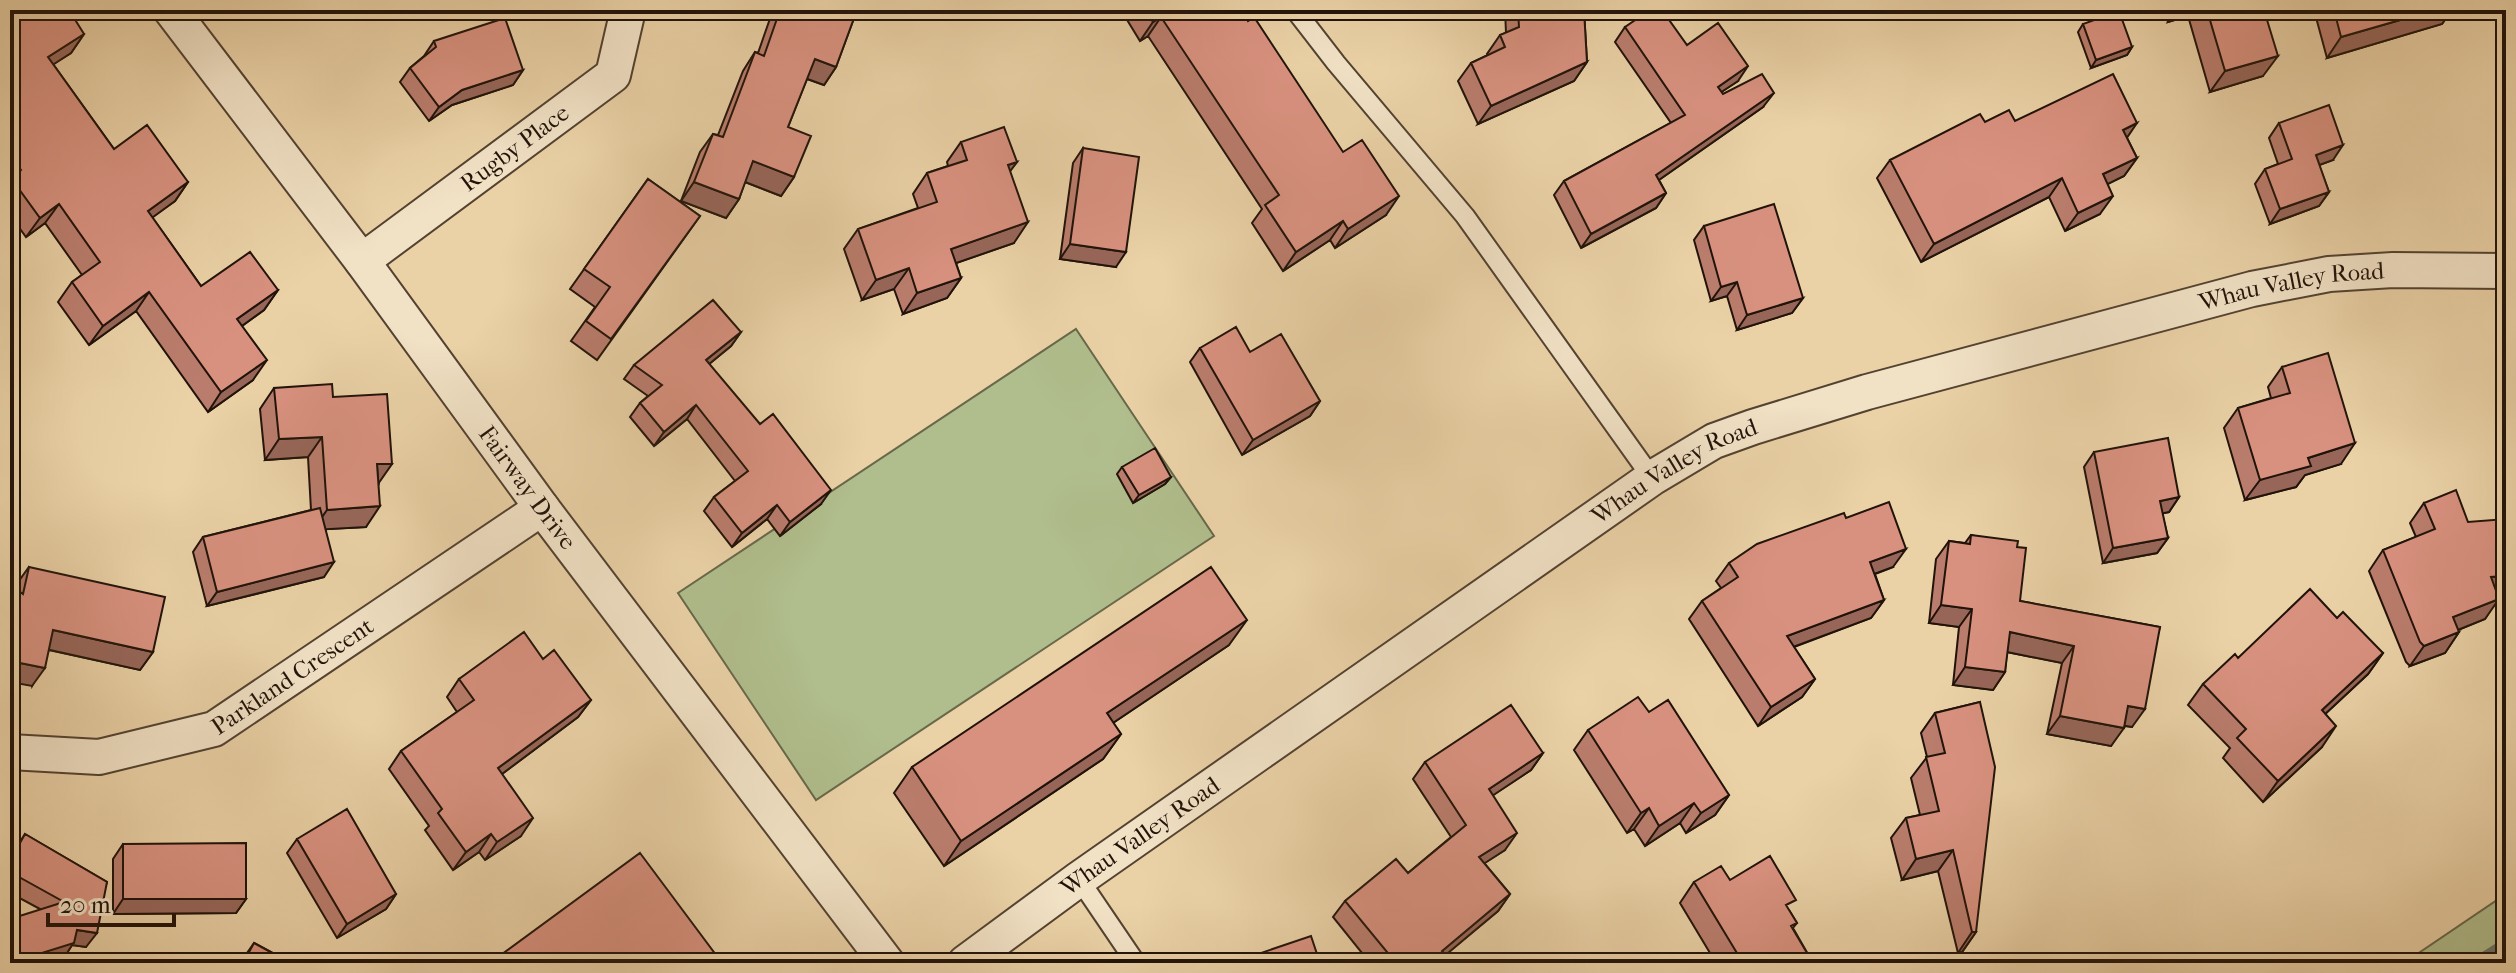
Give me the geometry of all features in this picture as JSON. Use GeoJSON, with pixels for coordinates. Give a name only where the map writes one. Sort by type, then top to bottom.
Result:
{"type":"FeatureCollection","features":[{"type":"Feature","properties":{"kind":"street","name":"Fairway Drive"},"geometry":{"type":"LineString","coordinates":[[171,10],[362,261],[542,508],[887,963]]}},
{"type":"Feature","properties":{"kind":"street","name":"Rugby Place"},"geometry":{"type":"LineString","coordinates":[[362,261],[613,75],[628,10]]}},
{"type":"Feature","properties":{"kind":"street","name":"Whau Valley Road"},"geometry":{"type":"LineString","coordinates":[[965,963],[1079,879],[1652,478],[1714,441],[1867,392],[2252,289],[2329,274],[2393,270],[2506,271]]}},
{"type":"Feature","properties":{"kind":"street","name":"Parkland Crescent"},"geometry":{"type":"LineString","coordinates":[[10,752],[99,757],[214,729],[542,508]]}},
{"type":"Feature","properties":{"kind":"lane"},"geometry":{"type":"LineString","coordinates":[[1295,10],[1465,216],[1652,478]]}},
{"type":"Feature","properties":{"kind":"lane"},"geometry":{"type":"LineString","coordinates":[[1079,879],[1136,963]]}},
{"type":"Feature","properties":{"kind":"green space"},"geometry":{"type":"Polygon","coordinates":[[[1076,329],[1214,536],[816,800],[678,593],[1076,329]]]}},
{"type":"Feature","properties":{"kind":"green space"},"geometry":{"type":"Polygon","coordinates":[[[2506,894],[2506,963],[2404,963],[2506,894]]]}},
{"type":"Feature","properties":{"kind":"building"},"geometry":{"type":"Polygon","coordinates":[[[10,10],[69,10],[84,34],[48,57],[114,149],[147,125],[188,182],[148,211],[201,286],[250,252],[278,290],[237,319],[267,360],[221,392],[149,292],[103,326],[72,282],[100,262],[59,204],[40,218],[11,178],[21,170],[10,153],[10,10]]]}},
{"type":"Feature","properties":{"kind":"building"},"geometry":{"type":"Polygon","coordinates":[[[780,10],[857,10],[836,67],[815,59],[788,127],[811,136],[794,177],[753,161],[739,199],[694,182],[713,134],[723,137],[755,52],[764,56],[780,10]]]}},
{"type":"Feature","properties":{"kind":"building"},"geometry":{"type":"Polygon","coordinates":[[[1146,10],[1242,10],[1248,21],[1254,17],[1343,152],[1362,140],[1399,196],[1348,229],[1343,221],[1296,252],[1265,205],[1279,195],[1161,17],[1153,22],[1146,10]]]}},
{"type":"Feature","properties":{"kind":"building"},"geometry":{"type":"Polygon","coordinates":[[[1518,10],[1584,10],[1587,62],[1491,106],[1471,63],[1505,47],[1500,35],[1519,27],[1518,10]]]}},
{"type":"Feature","properties":{"kind":"building"},"geometry":{"type":"Polygon","coordinates":[[[1650,10],[1662,10],[1687,45],[1718,23],[1748,66],[1718,87],[1723,94],[1762,74],[1774,93],[1656,175],[1666,193],[1591,234],[1564,181],[1685,115],[1625,27],[1650,10]]]}},
{"type":"Feature","properties":{"kind":"building"},"geometry":{"type":"Polygon","coordinates":[[[2207,10],[2264,10],[2278,56],[2225,71],[2207,10]]]}},
{"type":"Feature","properties":{"kind":"building"},"geometry":{"type":"Polygon","coordinates":[[[2334,10],[2435,10],[2341,37],[2334,10]]]}},
{"type":"Feature","properties":{"kind":"building"},"geometry":{"type":"Polygon","coordinates":[[[2119,11],[2132,47],[2096,60],[2083,24],[2119,11]]]}},
{"type":"Feature","properties":{"kind":"building"},"geometry":{"type":"Polygon","coordinates":[[[505,18],[523,70],[462,90],[439,107],[410,68],[436,47],[434,41],[505,18]]]}},
{"type":"Feature","properties":{"kind":"building"},"geometry":{"type":"Polygon","coordinates":[[[2113,74],[2137,123],[2123,130],[2137,158],[2103,174],[2113,196],[2078,213],[2062,178],[1934,244],[1890,160],[1980,114],[1985,122],[2009,110],[2015,121],[2113,74]]]}},
{"type":"Feature","properties":{"kind":"building"},"geometry":{"type":"Polygon","coordinates":[[[2329,105],[2343,145],[2316,155],[2329,192],[2280,209],[2265,169],[2292,159],[2279,123],[2329,105]]]}},
{"type":"Feature","properties":{"kind":"building"},"geometry":{"type":"Polygon","coordinates":[[[1004,127],[1017,162],[1008,165],[1028,222],[951,249],[961,278],[917,293],[909,268],[876,280],[858,229],[937,202],[927,173],[967,160],[961,142],[1004,127]]]}},
{"type":"Feature","properties":{"kind":"building"},"geometry":{"type":"Polygon","coordinates":[[[1083,148],[1139,157],[1126,252],[1070,244],[1083,148]]]}},
{"type":"Feature","properties":{"kind":"building"},"geometry":{"type":"Polygon","coordinates":[[[648,179],[700,216],[611,339],[586,321],[610,287],[584,269],[648,179]]]}},
{"type":"Feature","properties":{"kind":"building"},"geometry":{"type":"Polygon","coordinates":[[[1774,204],[1803,298],[1747,315],[1737,282],[1721,287],[1704,226],[1774,204]]]}},
{"type":"Feature","properties":{"kind":"building"},"geometry":{"type":"Polygon","coordinates":[[[713,300],[741,332],[706,360],[760,424],[773,414],[831,490],[790,522],[777,505],[742,533],[714,497],[748,471],[696,405],[664,432],[640,403],[662,385],[634,365],[713,300]]]}},
{"type":"Feature","properties":{"kind":"building"},"geometry":{"type":"Polygon","coordinates":[[[1236,327],[1250,352],[1281,334],[1320,401],[1253,440],[1200,348],[1236,327]]]}},
{"type":"Feature","properties":{"kind":"building"},"geometry":{"type":"Polygon","coordinates":[[[2328,353],[2355,443],[2308,458],[2311,466],[2260,480],[2238,408],[2290,393],[2282,367],[2328,353]]]}},
{"type":"Feature","properties":{"kind":"building"},"geometry":{"type":"Polygon","coordinates":[[[332,384],[333,397],[387,394],[392,464],[377,464],[380,506],[327,510],[322,437],[279,439],[274,388],[332,384]]]}},
{"type":"Feature","properties":{"kind":"building"},"geometry":{"type":"Polygon","coordinates":[[[2168,438],[2179,497],[2160,501],[2168,538],[2113,548],[2094,452],[2168,438]]]}},
{"type":"Feature","properties":{"kind":"building"},"geometry":{"type":"Polygon","coordinates":[[[1155,448],[1171,477],[1139,495],[1122,467],[1155,448]]]}},
{"type":"Feature","properties":{"kind":"building"},"geometry":{"type":"Polygon","coordinates":[[[2456,490],[2468,522],[2506,519],[2506,576],[2491,577],[2499,599],[2453,617],[2459,632],[2424,646],[2383,550],[2435,529],[2424,503],[2456,490]]]}},
{"type":"Feature","properties":{"kind":"building"},"geometry":{"type":"Polygon","coordinates":[[[1889,502],[1906,549],[1870,562],[1884,600],[1787,636],[1815,679],[1771,707],[1702,601],[1738,577],[1729,563],[1757,544],[1844,513],[1846,518],[1889,502]]]}},
{"type":"Feature","properties":{"kind":"building"},"geometry":{"type":"Polygon","coordinates":[[[320,508],[334,562],[217,592],[203,537],[320,508]]]}},
{"type":"Feature","properties":{"kind":"building"},"geometry":{"type":"Polygon","coordinates":[[[1971,535],[2018,541],[2017,547],[2026,548],[2020,601],[2160,627],[2145,709],[2128,706],[2124,728],[2060,716],[2074,646],[2010,632],[2005,672],[1965,667],[1972,609],[1941,605],[1949,541],[1970,544],[1971,535]]]}},
{"type":"Feature","properties":{"kind":"building"},"geometry":{"type":"Polygon","coordinates":[[[29,567],[165,597],[153,652],[53,630],[45,668],[10,661],[10,585],[23,594],[29,567]]]}},
{"type":"Feature","properties":{"kind":"building"},"geometry":{"type":"Polygon","coordinates":[[[1211,567],[1247,620],[1107,713],[1121,734],[961,841],[912,767],[1211,567]]]}},
{"type":"Feature","properties":{"kind":"building"},"geometry":{"type":"Polygon","coordinates":[[[2310,589],[2337,618],[2343,612],[2383,653],[2322,710],[2336,726],[2278,781],[2237,738],[2246,729],[2203,684],[2235,654],[2238,658],[2310,589]]]}},
{"type":"Feature","properties":{"kind":"building"},"geometry":{"type":"Polygon","coordinates":[[[524,632],[543,659],[554,650],[591,700],[498,768],[533,818],[497,842],[491,834],[466,852],[438,813],[442,809],[401,751],[474,700],[459,679],[524,632]]]}},
{"type":"Feature","properties":{"kind":"building"},"geometry":{"type":"Polygon","coordinates":[[[1638,697],[1649,712],[1668,700],[1729,795],[1701,813],[1694,803],[1659,826],[1649,808],[1641,813],[1588,730],[1638,697]]]}},
{"type":"Feature","properties":{"kind":"building"},"geometry":{"type":"Polygon","coordinates":[[[1980,702],[1995,767],[1976,932],[1972,932],[1953,850],[1916,859],[1906,818],[1939,811],[1926,757],[1945,753],[1935,713],[1980,702]]]}},
{"type":"Feature","properties":{"kind":"building"},"geometry":{"type":"Polygon","coordinates":[[[1511,705],[1543,753],[1489,789],[1517,833],[1479,857],[1510,894],[1442,951],[1448,958],[1442,963],[1396,963],[1345,901],[1396,859],[1408,873],[1466,825],[1425,762],[1511,705]]]}},
{"type":"Feature","properties":{"kind":"building"},"geometry":{"type":"Polygon","coordinates":[[[347,809],[396,894],[347,924],[297,839],[347,809]]]}},
{"type":"Feature","properties":{"kind":"building"},"geometry":{"type":"Polygon","coordinates":[[[25,834],[107,882],[97,933],[77,930],[74,943],[10,963],[10,919],[64,902],[10,872],[10,861],[25,834]]]}},
{"type":"Feature","properties":{"kind":"building"},"geometry":{"type":"Polygon","coordinates":[[[246,843],[246,899],[123,899],[123,844],[246,843]]]}},
{"type":"Feature","properties":{"kind":"building"},"geometry":{"type":"Polygon","coordinates":[[[640,853],[722,963],[490,963],[640,853]]]}},
{"type":"Feature","properties":{"kind":"building"},"geometry":{"type":"Polygon","coordinates":[[[1770,856],[1796,900],[1786,905],[1797,923],[1791,926],[1813,963],[1743,963],[1694,882],[1721,866],[1730,880],[1770,856]]]}},
{"type":"Feature","properties":{"kind":"building"},"geometry":{"type":"Polygon","coordinates":[[[1311,936],[1320,963],[1258,963],[1255,955],[1311,936]]]}},
{"type":"Feature","properties":{"kind":"building"},"geometry":{"type":"Polygon","coordinates":[[[254,943],[291,963],[243,963],[254,943]]]}},
{"type":"Feature","properties":{"kind":"waterway"},"geometry":{"type":"LineString","coordinates":[[2476,963],[2506,944]]}}]}
